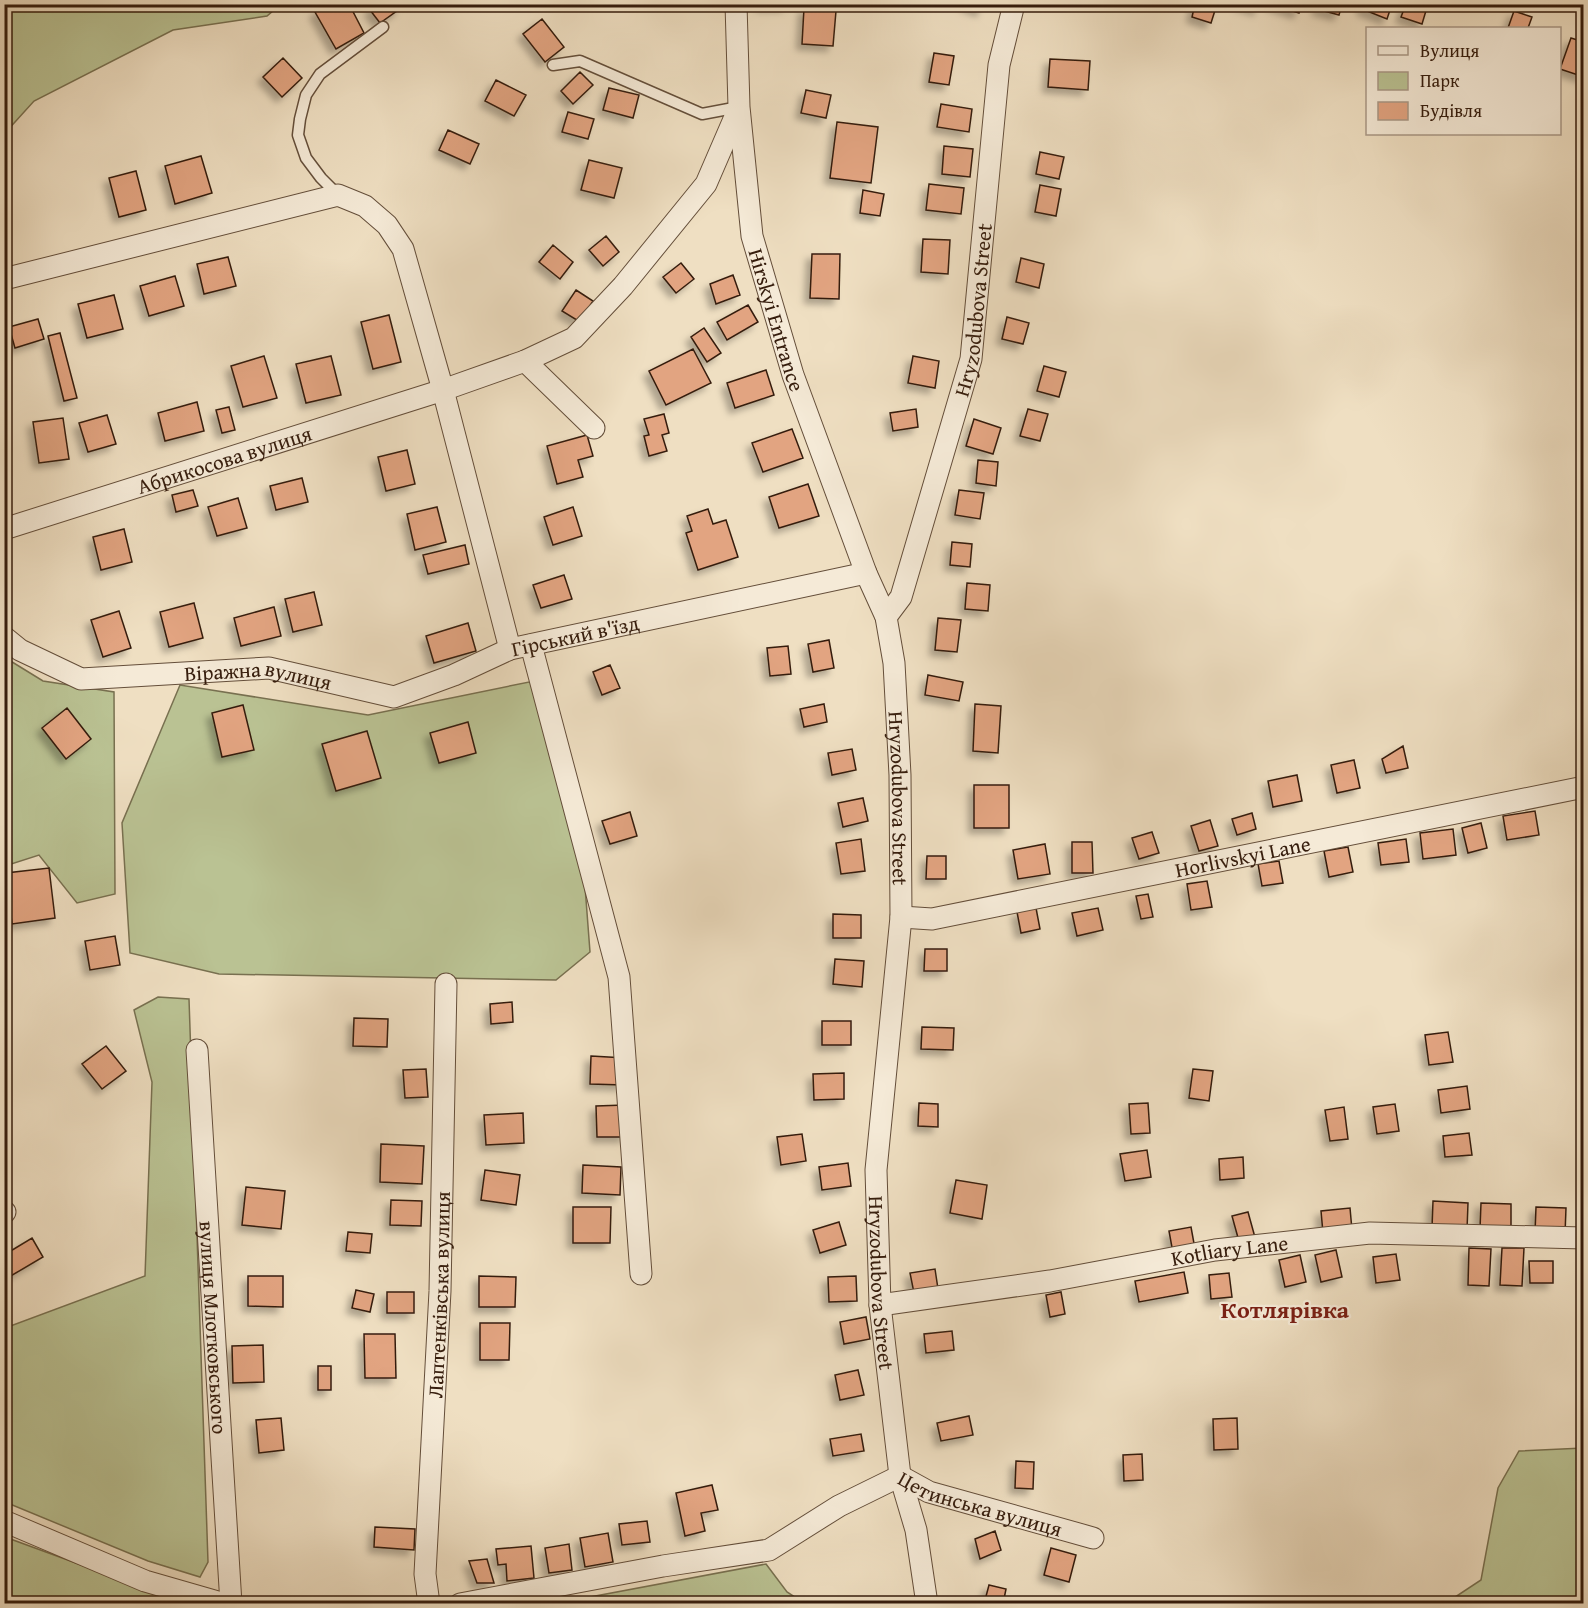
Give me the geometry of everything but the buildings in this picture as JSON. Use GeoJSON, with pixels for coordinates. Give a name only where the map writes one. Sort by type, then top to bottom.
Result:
{"type":"FeatureCollection","features":[{"type":"Feature","properties":{"kind":"street","name":"Hirskyi Entrance"},"geometry":{"type":"LineString","coordinates":[[736,4],[740,107],[752,236],[793,375],[866,573],[886,617]]}},
{"type":"Feature","properties":{"kind":"street","name":"Hryzodubova Street"},"geometry":{"type":"LineString","coordinates":[[927,1604],[916,1530],[900,1476],[880,1305],[876,1170],[901,917],[899,753],[894,663],[886,617],[901,597],[971,359],[999,65],[1014,4]]}},
{"type":"Feature","properties":{"kind":"street"},"geometry":{"type":"LineString","coordinates":[[443,390],[525,361],[574,338],[623,286],[706,184],[740,107]]}},
{"type":"Feature","properties":{"kind":"street"},"geometry":{"type":"LineString","coordinates":[[4,279],[338,195]]}},
{"type":"Feature","properties":{"kind":"street","name":"Гірський в'їзд"},"geometry":{"type":"LineString","coordinates":[[338,195],[365,206],[387,225],[403,249],[443,390],[510,649],[866,573]]}},
{"type":"Feature","properties":{"kind":"street"},"geometry":{"type":"LineString","coordinates":[[525,361],[594,428]]}},
{"type":"Feature","properties":{"kind":"street","name":"Абрикосова вулиця"},"geometry":{"type":"LineString","coordinates":[[4,529],[443,390]]}},
{"type":"Feature","properties":{"kind":"street","name":"Віражна вулиця"},"geometry":{"type":"LineString","coordinates":[[4,637],[20,650],[81,679],[269,668],[394,697],[454,675],[510,649]]}},
{"type":"Feature","properties":{"kind":"street"},"geometry":{"type":"LineString","coordinates":[[531,645],[619,977],[641,1274]]}},
{"type":"Feature","properties":{"kind":"street","name":"Horlivskyi Lane"},"geometry":{"type":"LineString","coordinates":[[901,917],[932,919],[1584,787]]}},
{"type":"Feature","properties":{"kind":"street","name":"Лаптенківська вулиця"},"geometry":{"type":"LineString","coordinates":[[429,1604],[425,1575],[440,1291],[446,984]]}},
{"type":"Feature","properties":{"kind":"street","name":"вулиця Млотковського"},"geometry":{"type":"LineString","coordinates":[[197,1050],[231,1604]]}},
{"type":"Feature","properties":{"kind":"street","name":"Kotliary Lane"},"geometry":{"type":"LineString","coordinates":[[880,1305],[1050,1281],[1215,1250],[1370,1233],[1584,1238]]}},
{"type":"Feature","properties":{"kind":"street","name":"Цетинська вулиця"},"geometry":{"type":"LineString","coordinates":[[460,1604],[663,1566],[770,1550],[839,1506],[900,1476],[929,1492],[1093,1538]]}},
{"type":"Feature","properties":{"kind":"street"},"geometry":{"type":"LineString","coordinates":[[4,1521],[145,1581],[225,1604]]}},
{"type":"Feature","properties":{"kind":"lane"},"geometry":{"type":"LineString","coordinates":[[338,195],[306,158],[298,135],[306,95],[320,74],[383,27]]}},
{"type":"Feature","properties":{"kind":"lane"},"geometry":{"type":"LineString","coordinates":[[554,65],[580,61],[702,114],[740,107]]}},
{"type":"Feature","properties":{"kind":"green space"},"geometry":{"type":"Polygon","coordinates":[[[14,4],[280,5],[267,16],[173,30],[34,101],[5,133],[5,9],[14,4]]]}},
{"type":"Feature","properties":{"kind":"green space"},"geometry":{"type":"Polygon","coordinates":[[[4,657],[43,681],[114,692],[115,894],[77,903],[39,855],[5,866],[4,657]]]}},
{"type":"Feature","properties":{"kind":"green space"},"geometry":{"type":"Polygon","coordinates":[[[534,681],[580,821],[590,952],[556,980],[219,974],[130,953],[122,823],[180,685],[368,715],[534,681]]]}},
{"type":"Feature","properties":{"kind":"green space"},"geometry":{"type":"Polygon","coordinates":[[[158,997],[189,999],[208,1562],[200,1577],[148,1561],[5,1502],[5,1328],[145,1276],[152,1082],[134,1010],[158,997]]]}},
{"type":"Feature","properties":{"kind":"green space"},"geometry":{"type":"Polygon","coordinates":[[[1583,1448],[1583,1603],[1446,1603],[1481,1580],[1498,1488],[1519,1451],[1583,1448]]]}},
{"type":"Feature","properties":{"kind":"green space"},"geometry":{"type":"Polygon","coordinates":[[[5,1537],[185,1603],[5,1603],[5,1537]]]}},
{"type":"Feature","properties":{"kind":"green space"},"geometry":{"type":"Polygon","coordinates":[[[766,1564],[787,1592],[804,1603],[558,1603],[766,1564]]]}},
{"type":"Feature","properties":{"kind":"district","name":"Котлярівка"},"geometry":{"type":"Point","coordinates":[1285,1309]}}]}
